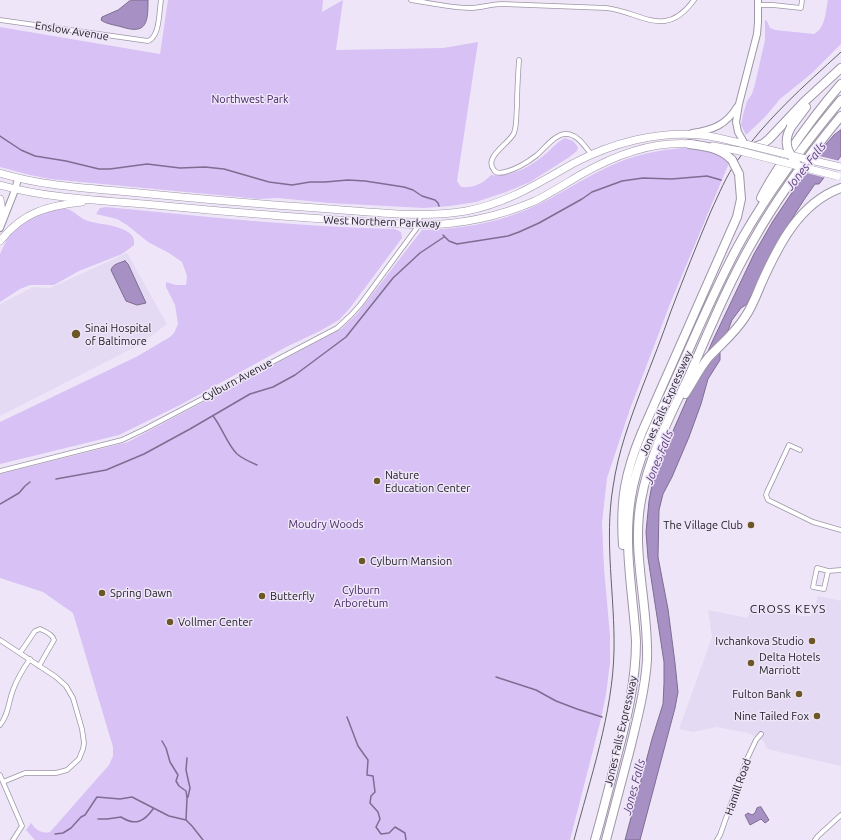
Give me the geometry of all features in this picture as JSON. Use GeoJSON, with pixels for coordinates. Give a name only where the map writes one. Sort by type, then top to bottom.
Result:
{"type":"FeatureCollection","features":[{"type":"Feature","properties":{"kind":"highway"},"geometry":{"type":"LineString","coordinates":[[754,146],[763,144],[789,125],[818,90],[841,68]]}},
{"type":"Feature","properties":{"kind":"highway"},"geometry":{"type":"LineString","coordinates":[[743,238],[763,195],[778,168],[814,117],[841,84]]}},
{"type":"Feature","properties":{"kind":"highway","name":"Jones Falls Expressway"},"geometry":{"type":"LineString","coordinates":[[595,840],[632,696],[636,659],[635,621],[628,532],[634,481],[644,449],[723,277],[743,238],[767,197],[789,164],[841,100]]}},
{"type":"Feature","properties":{"kind":"highway","name":"Jones Falls Expressway"},"geometry":{"type":"LineString","coordinates":[[606,840],[635,727],[645,680],[646,641],[638,551],[638,516],[645,483],[654,452],[732,282],[752,242],[787,186],[841,116]]}},
{"type":"Feature","properties":{"kind":"highway"},"geometry":{"type":"LineString","coordinates":[[827,133],[841,121]]}},
{"type":"Feature","properties":{"kind":"highway"},"geometry":{"type":"LineString","coordinates":[[789,125],[786,141],[787,147],[790,155],[798,166]]}},
{"type":"Feature","properties":{"kind":"highway"},"geometry":{"type":"LineString","coordinates":[[635,621],[623,552],[623,495],[626,479],[642,432],[738,217],[741,199],[739,174],[732,160],[727,155],[715,149],[689,144]]}},
{"type":"Feature","properties":{"kind":"highway"},"geometry":{"type":"LineString","coordinates":[[660,438],[698,372],[709,357],[736,331],[752,307],[770,267],[788,233],[800,215],[831,192],[841,188]]}},
{"type":"Feature","properties":{"kind":"main road","name":"West Northern Parkway"},"geometry":{"type":"LineString","coordinates":[[0,173],[18,179],[56,185],[249,204],[420,214],[466,211],[504,200],[530,189],[592,155],[637,140],[664,136],[682,134],[702,135],[841,167]]}},
{"type":"Feature","properties":{"kind":"main road","name":"West Northern Parkway"},"geometry":{"type":"LineString","coordinates":[[0,185],[15,190],[97,200],[278,217],[419,225],[467,222],[508,212],[536,200],[618,156],[672,143],[710,145],[740,151],[839,177]]}},
{"type":"Feature","properties":{"kind":"main road"},"geometry":{"type":"LineString","coordinates":[[0,199],[2,211],[0,224]]}},
{"type":"Feature","properties":{"kind":"main road"},"geometry":{"type":"LineString","coordinates":[[0,241],[5,234],[22,219],[42,209],[63,204],[97,200]]}},
{"type":"Feature","properties":{"kind":"street","name":"Enslow Avenue"},"geometry":{"type":"LineString","coordinates":[[0,20],[144,41],[151,40],[156,35],[161,0]]}},
{"type":"Feature","properties":{"kind":"street"},"geometry":{"type":"LineString","coordinates":[[411,0],[468,8],[502,4],[606,8],[621,11],[644,20],[658,22],[675,17],[684,12],[694,0]]}},
{"type":"Feature","properties":{"kind":"street"},"geometry":{"type":"LineString","coordinates":[[745,144],[739,136],[736,127],[739,104],[757,34],[758,3],[774,2],[801,8],[802,0]]}},
{"type":"Feature","properties":{"kind":"street"},"geometry":{"type":"LineString","coordinates":[[519,60],[516,126],[512,137],[492,159],[493,170],[500,173],[514,169],[537,155],[558,136],[566,134],[575,136],[580,140],[592,155]]}},
{"type":"Feature","properties":{"kind":"street"},"geometry":{"type":"LineString","coordinates":[[682,134],[699,132],[722,124],[730,117],[739,104]]}},
{"type":"Feature","properties":{"kind":"street"},"geometry":{"type":"LineString","coordinates":[[0,228],[18,179]]}},
{"type":"Feature","properties":{"kind":"street"},"geometry":{"type":"LineString","coordinates":[[419,225],[420,214]]}},
{"type":"Feature","properties":{"kind":"street","name":"Cylburn Avenue"},"geometry":{"type":"LineString","coordinates":[[0,471],[122,440],[337,328],[360,305],[419,225]]}},
{"type":"Feature","properties":{"kind":"street"},"geometry":{"type":"LineString","coordinates":[[800,450],[789,445],[767,492],[766,495],[768,500],[814,522],[841,529]]}},
{"type":"Feature","properties":{"kind":"street"},"geometry":{"type":"LineString","coordinates":[[828,571],[824,589],[813,586],[817,568],[828,571],[841,570]]}},
{"type":"Feature","properties":{"kind":"street"},"geometry":{"type":"LineString","coordinates":[[20,653],[35,631],[40,629],[52,636],[54,640],[39,666]]}},
{"type":"Feature","properties":{"kind":"street"},"geometry":{"type":"LineString","coordinates":[[0,640],[62,682],[69,691],[84,736],[83,749],[75,764],[67,770],[56,773],[25,773],[3,782]]}},
{"type":"Feature","properties":{"kind":"street"},"geometry":{"type":"LineString","coordinates":[[0,725],[7,714],[15,684],[30,659]]}},
{"type":"Feature","properties":{"kind":"street","name":"Hamill Road"},"geometry":{"type":"LineString","coordinates":[[717,840],[747,759],[756,740],[761,734]]}},
{"type":"Feature","properties":{"kind":"street"},"geometry":{"type":"LineString","coordinates":[[0,775],[22,826],[13,840]]}},
{"type":"Feature","properties":{"kind":"street"},"geometry":{"type":"LineString","coordinates":[[815,840],[841,815]]}},
{"type":"Feature","properties":{"kind":"shaded area"},"geometry":{"type":"Polygon","coordinates":[[[131,0],[148,0],[146,20],[141,28],[130,29],[101,20],[102,17],[118,10],[131,0]]]}},
{"type":"Feature","properties":{"kind":"shaded area","name":"Jones Falls"},"geometry":{"type":"Polygon","coordinates":[[[841,130],[841,156],[819,184],[815,184],[805,198],[778,242],[747,304],[741,308],[732,320],[720,351],[720,360],[708,379],[689,437],[663,494],[659,510],[658,557],[668,609],[678,692],[640,840],[625,840],[663,704],[664,662],[648,558],[646,532],[652,485],[662,456],[713,340],[754,254],[773,221],[820,151],[834,135],[841,130]]]}},
{"type":"Feature","properties":{"kind":"shaded area","name":"Sinai Hospital of Baltimore"},"geometry":{"type":"Polygon","coordinates":[[[127,253],[167,324],[139,345],[0,416],[0,304],[33,287],[50,288],[127,253]]]}},
{"type":"Feature","properties":{"kind":"shaded area"},"geometry":{"type":"Polygon","coordinates":[[[125,261],[128,264],[146,303],[137,305],[126,301],[111,270],[118,263],[125,261]]]}},
{"type":"Feature","properties":{"kind":"shaded area"},"geometry":{"type":"Polygon","coordinates":[[[818,596],[841,601],[841,766],[767,749],[764,742],[748,733],[717,727],[693,732],[679,729],[712,637],[708,610],[748,618],[751,605],[801,616],[811,616],[818,596]]]}},
{"type":"Feature","properties":{"kind":"shaded area"},"geometry":{"type":"Polygon","coordinates":[[[761,807],[769,820],[765,823],[761,819],[750,825],[745,815],[748,813],[752,815],[755,813],[757,808],[761,807]]]}},
{"type":"Feature","properties":{"kind":"green space","name":"Northwest Park"},"geometry":{"type":"Polygon","coordinates":[[[168,0],[323,0],[322,12],[343,0],[336,50],[443,48],[478,42],[457,181],[461,187],[478,185],[491,175],[507,174],[522,170],[535,162],[565,138],[573,141],[578,147],[577,151],[530,182],[506,192],[476,202],[424,208],[329,203],[278,198],[259,199],[50,179],[0,167],[0,27],[160,54],[168,0]]]}},
{"type":"Feature","properties":{"kind":"green space"},"geometry":{"type":"Polygon","coordinates":[[[828,0],[841,0],[841,44],[811,74],[780,99],[765,117],[746,135],[741,125],[747,101],[752,94],[755,84],[765,40],[765,20],[770,28],[775,30],[814,34],[823,24],[828,0]]]}},
{"type":"Feature","properties":{"kind":"green space","name":"Cylburn Arboretum"},"geometry":{"type":"Polygon","coordinates":[[[683,148],[715,152],[729,163],[670,304],[630,409],[607,478],[602,523],[610,636],[610,663],[601,719],[570,840],[35,840],[26,830],[31,823],[39,831],[50,832],[109,765],[113,756],[113,747],[73,613],[43,592],[0,578],[0,474],[128,442],[341,329],[357,314],[422,230],[462,227],[501,219],[537,205],[599,171],[619,162],[664,150],[683,148]]]}},
{"type":"Feature","properties":{"kind":"green space"},"geometry":{"type":"Polygon","coordinates":[[[106,207],[286,224],[395,229],[401,232],[402,238],[350,308],[339,320],[320,331],[286,347],[180,405],[119,435],[0,464],[0,422],[136,357],[170,337],[174,333],[178,324],[175,305],[166,287],[166,282],[176,285],[186,285],[187,276],[182,262],[148,242],[117,219],[96,214],[100,208],[106,207]]]}},
{"type":"Feature","properties":{"kind":"green space"},"geometry":{"type":"Polygon","coordinates":[[[63,208],[70,210],[88,221],[117,227],[130,233],[134,238],[134,245],[122,254],[79,271],[54,285],[30,285],[20,289],[0,302],[0,254],[7,239],[20,224],[46,212],[63,208]]]}},
{"type":"Feature","properties":{"kind":"pier"},"geometry":{"type":"Polygon","coordinates":[[[815,155],[840,161],[826,178],[803,172],[815,155]]]}},
{"type":"Feature","properties":{"kind":"waterway"},"geometry":{"type":"LineString","coordinates":[[0,136],[21,150],[35,156],[66,161],[99,169],[147,164],[180,168],[205,167],[224,169],[269,182],[292,185],[310,182],[348,180],[365,181],[404,187],[413,190],[422,196],[435,200],[439,206]]}},
{"type":"Feature","properties":{"kind":"waterway"},"geometry":{"type":"LineString","coordinates":[[443,235],[449,241],[457,244],[508,236],[539,223],[592,192],[622,181],[643,178],[672,179],[707,176],[721,180]]}},
{"type":"Feature","properties":{"kind":"waterway"},"geometry":{"type":"LineString","coordinates":[[56,479],[106,470],[144,454],[250,394],[273,387],[295,375],[346,337],[393,278],[420,253],[444,237]]}},
{"type":"Feature","properties":{"kind":"waterway"},"geometry":{"type":"LineString","coordinates":[[213,416],[237,454],[257,465]]}},
{"type":"Feature","properties":{"kind":"waterway"},"geometry":{"type":"LineString","coordinates":[[0,504],[19,493],[30,482]]}},
{"type":"Feature","properties":{"kind":"waterway"},"geometry":{"type":"LineString","coordinates":[[496,677],[536,690],[556,701],[602,717]]}},
{"type":"Feature","properties":{"kind":"waterway"},"geometry":{"type":"LineString","coordinates":[[347,717],[358,746],[368,760],[367,775],[373,776],[375,792],[371,796],[370,803],[378,812],[380,819],[376,827],[381,834],[389,833],[395,827],[405,833],[406,840]]}},
{"type":"Feature","properties":{"kind":"waterway"},"geometry":{"type":"LineString","coordinates":[[162,741],[166,748],[170,762],[178,775],[176,781],[179,786],[186,791],[186,820]]}},
{"type":"Feature","properties":{"kind":"waterway"},"geometry":{"type":"LineString","coordinates":[[187,758],[186,770],[190,788],[188,797]]}},
{"type":"Feature","properties":{"kind":"waterway"},"geometry":{"type":"LineString","coordinates":[[55,834],[63,833],[71,828],[81,817],[85,815],[97,797],[120,799],[132,797],[169,816],[186,820],[203,840]]}},
{"type":"Feature","properties":{"kind":"waterway"},"geometry":{"type":"LineString","coordinates":[[98,819],[121,817],[135,822],[143,820],[153,809]]}},
{"type":"Feature","properties":{"kind":"tram line"},"geometry":{"type":"LineString","coordinates":[[574,840],[600,746],[610,698],[614,650],[610,507],[615,474],[629,424],[671,311],[711,211],[729,173],[760,131],[799,90],[841,52]]}},
{"type":"Feature","properties":{"kind":"place","name":"Sinai Hospital of Baltimore"},"geometry":{"type":"Point","coordinates":[76,334]}},
{"type":"Feature","properties":{"kind":"place","name":"Nature Education Center"},"geometry":{"type":"Point","coordinates":[377,481]}},
{"type":"Feature","properties":{"kind":"place","name":"The Village Club"},"geometry":{"type":"Point","coordinates":[751,525]}},
{"type":"Feature","properties":{"kind":"place","name":"Cylburn Mansion"},"geometry":{"type":"Point","coordinates":[362,561]}},
{"type":"Feature","properties":{"kind":"place","name":"Spring Dawn"},"geometry":{"type":"Point","coordinates":[102,593]}},
{"type":"Feature","properties":{"kind":"place","name":"Butterfly"},"geometry":{"type":"Point","coordinates":[262,596]}},
{"type":"Feature","properties":{"kind":"place","name":"Vollmer Center"},"geometry":{"type":"Point","coordinates":[170,622]}},
{"type":"Feature","properties":{"kind":"place","name":"Ivchankova Studio"},"geometry":{"type":"Point","coordinates":[812,641]}},
{"type":"Feature","properties":{"kind":"place","name":"Delta Hotels Marriott"},"geometry":{"type":"Point","coordinates":[751,663]}},
{"type":"Feature","properties":{"kind":"place","name":"Fulton Bank"},"geometry":{"type":"Point","coordinates":[799,694]}},
{"type":"Feature","properties":{"kind":"place","name":"Nine Tailed Fox"},"geometry":{"type":"Point","coordinates":[817,716]}},
{"type":"Feature","properties":{"kind":"district","name":"CROSS KEYS"},"geometry":{"type":"Point","coordinates":[788,609]}},
{"type":"Feature","properties":{"kind":"park label","name":"Moudry Woods"},"geometry":{"type":"Point","coordinates":[326,524]}}]}
